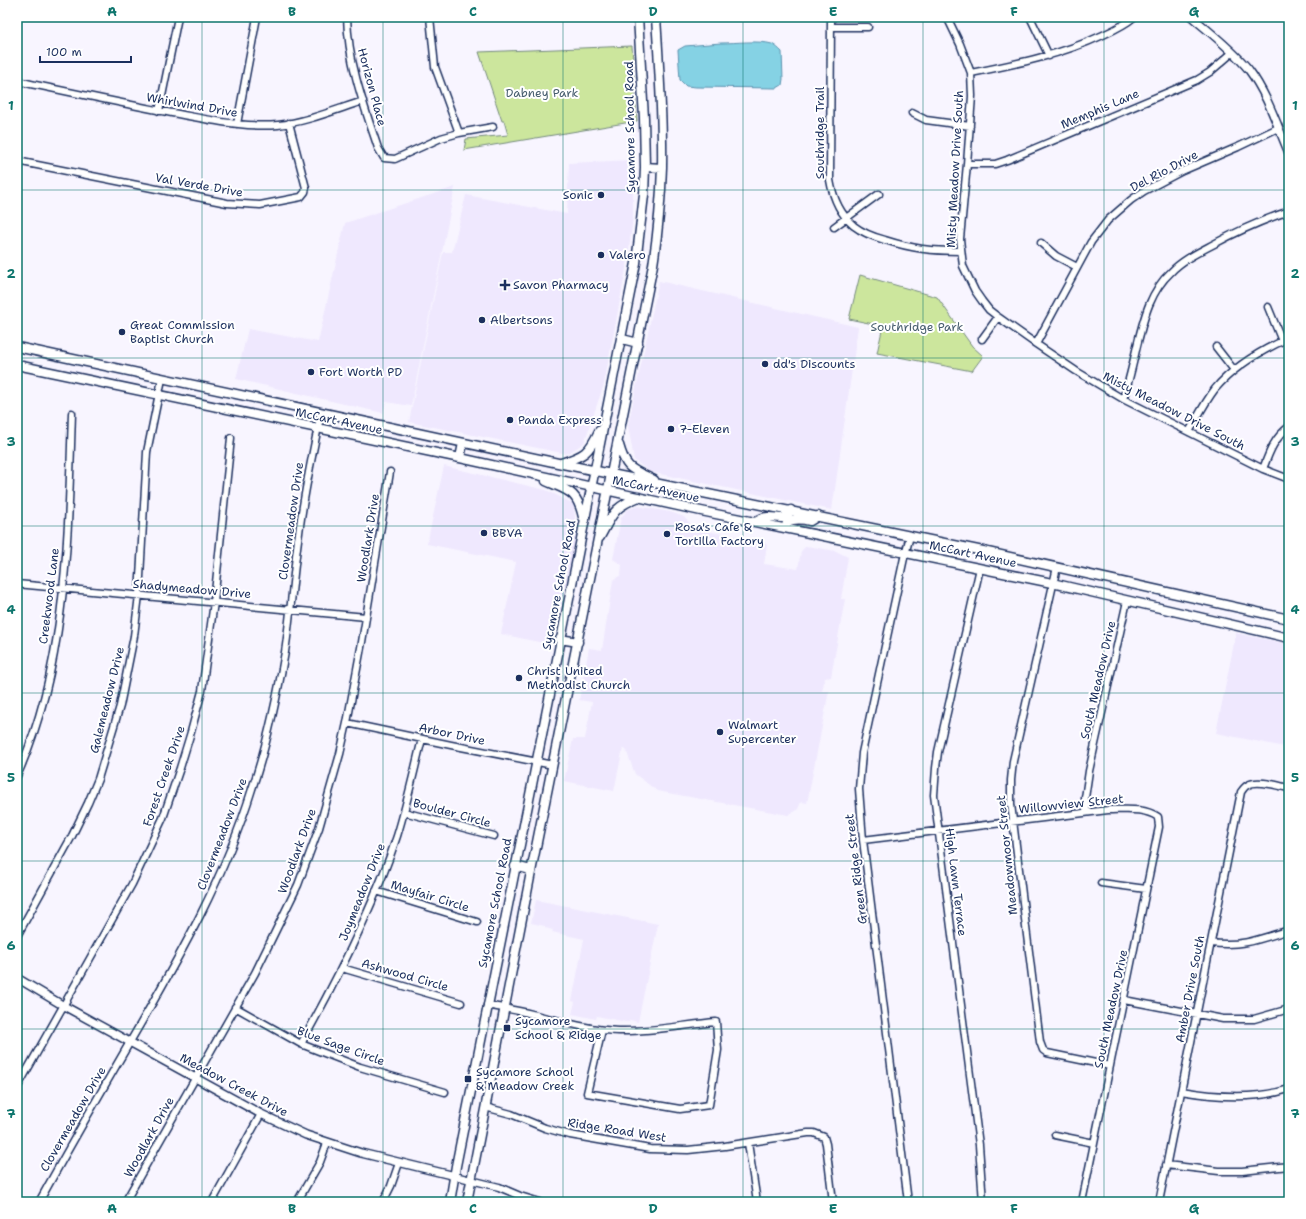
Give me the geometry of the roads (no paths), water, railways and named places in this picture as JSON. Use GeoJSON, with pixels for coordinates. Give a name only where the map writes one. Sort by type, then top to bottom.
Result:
{"type":"FeatureCollection","features":[{"type":"Feature","properties":{"kind":"main road","name":"Sycamore School Road"},"geometry":{"type":"LineString","coordinates":[[450,1202],[487,1005],[594,471],[622,339],[638,249],[644,195],[645,167],[644,118],[638,17]]}},
{"type":"Feature","properties":{"kind":"main road"},"geometry":{"type":"LineString","coordinates":[[467,1202],[531,870],[578,642],[607,490],[618,444],[657,241],[662,168],[662,123],[656,17]]}},
{"type":"Feature","properties":{"kind":"main road"},"geometry":{"type":"LineString","coordinates":[[645,167],[662,168]]}},
{"type":"Feature","properties":{"kind":"main road"},"geometry":{"type":"LineString","coordinates":[[622,339],[638,343]]}},
{"type":"Feature","properties":{"kind":"main road","name":"McCart Avenue"},"geometry":{"type":"LineString","coordinates":[[17,347],[594,471],[791,510],[1289,619]]}},
{"type":"Feature","properties":{"kind":"main road"},"geometry":{"type":"LineString","coordinates":[[17,353],[41,352]]}},
{"type":"Feature","properties":{"kind":"main road","name":"McCart Avenue"},"geometry":{"type":"LineString","coordinates":[[17,365],[460,458],[755,522],[980,568],[1289,638]]}},
{"type":"Feature","properties":{"kind":"main road"},"geometry":{"type":"LineString","coordinates":[[558,463],[576,458],[592,447],[605,418]]}},
{"type":"Feature","properties":{"kind":"main road"},"geometry":{"type":"LineString","coordinates":[[460,458],[463,443]]}},
{"type":"Feature","properties":{"kind":"main road"},"geometry":{"type":"LineString","coordinates":[[618,444],[622,458],[630,468],[665,485]]}},
{"type":"Feature","properties":{"kind":"main road"},"geometry":{"type":"LineString","coordinates":[[528,473],[572,492],[581,507],[584,522]]}},
{"type":"Feature","properties":{"kind":"main road"},"geometry":{"type":"LineString","coordinates":[[596,545],[612,513],[624,503],[639,497]]}},
{"type":"Feature","properties":{"kind":"main road"},"geometry":{"type":"LineString","coordinates":[[755,522],[766,516],[784,518],[788,516],[791,510]]}},
{"type":"Feature","properties":{"kind":"main road"},"geometry":{"type":"LineString","coordinates":[[786,528],[788,522],[792,520],[800,519],[810,521],[818,516]]}},
{"type":"Feature","properties":{"kind":"main road"},"geometry":{"type":"LineString","coordinates":[[560,639],[578,642]]}},
{"type":"Feature","properties":{"kind":"main road"},"geometry":{"type":"LineString","coordinates":[[515,866],[531,870]]}},
{"type":"Feature","properties":{"kind":"street"},"geometry":{"type":"LineString","coordinates":[[159,111],[178,17]]}},
{"type":"Feature","properties":{"kind":"street"},"geometry":{"type":"LineString","coordinates":[[237,124],[258,17]]}},
{"type":"Feature","properties":{"kind":"street","name":"Horizon Place"},"geometry":{"type":"LineString","coordinates":[[347,17],[348,39],[356,77],[381,155],[387,158],[395,159],[441,138],[459,133]]}},
{"type":"Feature","properties":{"kind":"street"},"geometry":{"type":"LineString","coordinates":[[430,17],[435,67],[459,133],[493,127]]}},
{"type":"Feature","properties":{"kind":"street","name":"Southridge Trail"},"geometry":{"type":"LineString","coordinates":[[831,17],[830,180],[835,199],[842,212],[854,226],[872,236],[922,250],[961,252]]}},
{"type":"Feature","properties":{"kind":"street","name":"Misty Meadow Drive South"},"geometry":{"type":"LineString","coordinates":[[947,17],[960,44],[971,73],[972,96],[968,164],[960,239],[963,266],[975,291],[989,310],[1076,371],[1124,399],[1263,469],[1289,479]]}},
{"type":"Feature","properties":{"kind":"street"},"geometry":{"type":"LineString","coordinates":[[1030,17],[1049,56]]}},
{"type":"Feature","properties":{"kind":"street"},"geometry":{"type":"LineString","coordinates":[[971,73],[1013,65],[1065,51],[1123,25],[1134,17]]}},
{"type":"Feature","properties":{"kind":"street"},"geometry":{"type":"LineString","coordinates":[[1192,17],[1232,53],[1248,70],[1263,93],[1289,153]]}},
{"type":"Feature","properties":{"kind":"street"},"geometry":{"type":"LineString","coordinates":[[831,28],[868,28]]}},
{"type":"Feature","properties":{"kind":"street","name":"Memphis Lane"},"geometry":{"type":"LineString","coordinates":[[968,164],[995,164],[1007,160],[1159,97],[1197,80],[1210,72],[1232,53]]}},
{"type":"Feature","properties":{"kind":"street","name":"Whirlwind Drive"},"geometry":{"type":"LineString","coordinates":[[17,81],[159,111],[237,124],[266,126],[289,123],[363,101]]}},
{"type":"Feature","properties":{"kind":"street"},"geometry":{"type":"LineString","coordinates":[[912,113],[926,120],[970,126]]}},
{"type":"Feature","properties":{"kind":"street","name":"Val Verde Drive"},"geometry":{"type":"LineString","coordinates":[[17,161],[227,203],[260,205],[301,197],[306,192],[289,123]]}},
{"type":"Feature","properties":{"kind":"street","name":"Del Rio Drive"},"geometry":{"type":"LineString","coordinates":[[1036,344],[1090,242],[1108,220],[1144,191],[1182,171],[1278,128]]}},
{"type":"Feature","properties":{"kind":"street"},"geometry":{"type":"LineString","coordinates":[[834,227],[879,194]]}},
{"type":"Feature","properties":{"kind":"street"},"geometry":{"type":"LineString","coordinates":[[1124,399],[1130,380],[1143,323],[1150,304],[1158,288],[1171,272],[1195,254],[1223,239],[1268,218],[1289,211]]}},
{"type":"Feature","properties":{"kind":"street"},"geometry":{"type":"LineString","coordinates":[[1041,243],[1056,256],[1077,267]]}},
{"type":"Feature","properties":{"kind":"street"},"geometry":{"type":"LineString","coordinates":[[1268,307],[1282,341]]}},
{"type":"Feature","properties":{"kind":"street"},"geometry":{"type":"LineString","coordinates":[[982,339],[998,317]]}},
{"type":"Feature","properties":{"kind":"street"},"geometry":{"type":"LineString","coordinates":[[1189,432],[1215,390],[1234,370],[1255,356],[1289,338]]}},
{"type":"Feature","properties":{"kind":"street"},"geometry":{"type":"LineString","coordinates":[[1216,347],[1234,370]]}},
{"type":"Feature","properties":{"kind":"street","name":"Galemeadow Drive"},"geometry":{"type":"LineString","coordinates":[[17,936],[72,836],[98,779],[126,680],[134,636],[139,595],[147,452],[162,379]]}},
{"type":"Feature","properties":{"kind":"street","name":"Clovermeadow Drive"},"geometry":{"type":"LineString","coordinates":[[39,1202],[173,968],[218,879],[243,816],[259,768],[285,652],[306,482],[321,412]]}},
{"type":"Feature","properties":{"kind":"street","name":"Creekwood Lane"},"geometry":{"type":"LineString","coordinates":[[17,776],[30,745],[49,678],[63,588],[68,527],[72,413]]}},
{"type":"Feature","properties":{"kind":"street"},"geometry":{"type":"LineString","coordinates":[[1263,469],[1277,438],[1289,428]]}},
{"type":"Feature","properties":{"kind":"street","name":"Forest Creek Drive"},"geometry":{"type":"LineString","coordinates":[[17,1088],[132,884],[150,848],[167,808],[191,732],[202,691],[214,602],[231,438]]}},
{"type":"Feature","properties":{"kind":"street","name":"Woodlark Drive"},"geometry":{"type":"LineString","coordinates":[[125,1202],[255,973],[298,885],[319,828],[340,754],[347,723],[390,472]]}},
{"type":"Feature","properties":{"kind":"street","name":"Green Ridge Street"},"geometry":{"type":"LineString","coordinates":[[908,1202],[863,840],[859,789],[862,753],[905,552],[910,536]]}},
{"type":"Feature","properties":{"kind":"street","name":"Meadowmoor Street"},"geometry":{"type":"LineString","coordinates":[[1057,567],[1013,761],[1011,798],[1040,1042],[1047,1053],[1110,1066]]}},
{"type":"Feature","properties":{"kind":"street","name":"High Lawn Terrace"},"geometry":{"type":"LineString","coordinates":[[980,568],[938,752],[934,795],[979,1145],[984,1202]]}},
{"type":"Feature","properties":{"kind":"street","name":"Shadymeadow Drive"},"geometry":{"type":"LineString","coordinates":[[17,584],[366,616]]}},
{"type":"Feature","properties":{"kind":"street","name":"South Meadow Drive"},"geometry":{"type":"LineString","coordinates":[[1087,812],[1085,798],[1089,771],[1127,601]]}},
{"type":"Feature","properties":{"kind":"street","name":"Arbor Drive"},"geometry":{"type":"LineString","coordinates":[[347,723],[553,765]]}},
{"type":"Feature","properties":{"kind":"street","name":"Joymeadow Drive"},"geometry":{"type":"LineString","coordinates":[[300,1044],[342,968],[376,891],[404,812],[422,739]]}},
{"type":"Feature","properties":{"kind":"street","name":"Amber Drive South"},"geometry":{"type":"LineString","coordinates":[[1159,1202],[1241,792],[1246,785],[1261,782],[1289,788]]}},
{"type":"Feature","properties":{"kind":"street","name":"Willowview Street"},"geometry":{"type":"LineString","coordinates":[[863,840],[1108,810],[1132,810],[1155,815],[1159,820]]}},
{"type":"Feature","properties":{"kind":"street","name":"Boulder Circle"},"geometry":{"type":"LineString","coordinates":[[404,812],[494,836]]}},
{"type":"Feature","properties":{"kind":"street","name":"South Meadow Drive"},"geometry":{"type":"LineString","coordinates":[[1082,1202],[1159,827],[1159,820]]}},
{"type":"Feature","properties":{"kind":"street"},"geometry":{"type":"LineString","coordinates":[[1101,882],[1146,889]]}},
{"type":"Feature","properties":{"kind":"street","name":"Mayfair Circle"},"geometry":{"type":"LineString","coordinates":[[376,891],[477,922]]}},
{"type":"Feature","properties":{"kind":"street"},"geometry":{"type":"LineString","coordinates":[[1211,943],[1242,944],[1289,930]]}},
{"type":"Feature","properties":{"kind":"street","name":"Ashwood Circle"},"geometry":{"type":"LineString","coordinates":[[342,968],[461,1004]]}},
{"type":"Feature","properties":{"kind":"street","name":"Meadow Creek Drive"},"geometry":{"type":"LineString","coordinates":[[17,978],[64,1006],[261,1114],[327,1143],[399,1163],[455,1176]]}},
{"type":"Feature","properties":{"kind":"street"},"geometry":{"type":"LineString","coordinates":[[1124,1000],[1223,1019],[1254,1019],[1289,1009]]}},
{"type":"Feature","properties":{"kind":"street"},"geometry":{"type":"LineString","coordinates":[[487,1005],[531,1014],[559,1022],[602,1030],[648,1030],[716,1022],[718,1050],[709,1105],[680,1109],[587,1093],[602,1030]]}},
{"type":"Feature","properties":{"kind":"street","name":"Blue Sage Circle"},"geometry":{"type":"LineString","coordinates":[[235,1007],[300,1044],[360,1067],[445,1092]]}},
{"type":"Feature","properties":{"kind":"street"},"geometry":{"type":"LineString","coordinates":[[1181,1091],[1215,1096],[1246,1096],[1289,1089]]}},
{"type":"Feature","properties":{"kind":"street","name":"Ridge Road West"},"geometry":{"type":"LineString","coordinates":[[485,1107],[511,1114],[545,1128],[570,1135],[650,1149],[688,1150],[808,1133],[820,1134],[824,1137],[826,1144],[833,1202]]}},
{"type":"Feature","properties":{"kind":"street"},"geometry":{"type":"LineString","coordinates":[[212,1202],[261,1114]]}},
{"type":"Feature","properties":{"kind":"street"},"geometry":{"type":"LineString","coordinates":[[1055,1135],[1094,1143]]}},
{"type":"Feature","properties":{"kind":"street"},"geometry":{"type":"LineString","coordinates":[[748,1142],[757,1202]]}},
{"type":"Feature","properties":{"kind":"street"},"geometry":{"type":"LineString","coordinates":[[297,1202],[320,1162],[327,1143]]}},
{"type":"Feature","properties":{"kind":"street"},"geometry":{"type":"LineString","coordinates":[[384,1202],[392,1186],[399,1163]]}},
{"type":"Feature","properties":{"kind":"street"},"geometry":{"type":"LineString","coordinates":[[1166,1165],[1219,1171],[1242,1171],[1289,1166]]}},
{"type":"Feature","properties":{"kind":"street"},"geometry":{"type":"LineString","coordinates":[[455,1176],[499,1187],[520,1196],[540,1202]]}},
{"type":"Feature","properties":{"kind":"water"},"geometry":{"type":"Polygon","coordinates":[[[760,42],[775,46],[782,52],[782,85],[777,88],[686,86],[680,80],[678,50],[685,46],[760,42]]]}},
{"type":"Feature","properties":{"kind":"place","name":"Sonic"},"geometry":{"type":"Point","coordinates":[601,195]}},
{"type":"Feature","properties":{"kind":"place","name":"Valero"},"geometry":{"type":"Point","coordinates":[601,255]}},
{"type":"Feature","properties":{"kind":"place","name":"Savon Pharmacy"},"geometry":{"type":"Point","coordinates":[505,285]}},
{"type":"Feature","properties":{"kind":"place","name":"Albertsons"},"geometry":{"type":"Point","coordinates":[482,320]}},
{"type":"Feature","properties":{"kind":"place","name":"Great Commission Baptist Church"},"geometry":{"type":"Point","coordinates":[122,332]}},
{"type":"Feature","properties":{"kind":"place","name":"dd's Discounts"},"geometry":{"type":"Point","coordinates":[765,364]}},
{"type":"Feature","properties":{"kind":"place","name":"Fort Worth PD"},"geometry":{"type":"Point","coordinates":[311,372]}},
{"type":"Feature","properties":{"kind":"place","name":"Panda Express"},"geometry":{"type":"Point","coordinates":[510,420]}},
{"type":"Feature","properties":{"kind":"place","name":"7-Eleven"},"geometry":{"type":"Point","coordinates":[671,429]}},
{"type":"Feature","properties":{"kind":"place","name":"BBVA"},"geometry":{"type":"Point","coordinates":[484,533]}},
{"type":"Feature","properties":{"kind":"place","name":"Rosa's Cafe & Tortilla Factory"},"geometry":{"type":"Point","coordinates":[667,534]}},
{"type":"Feature","properties":{"kind":"place","name":"Christ United Methodist Church"},"geometry":{"type":"Point","coordinates":[519,678]}},
{"type":"Feature","properties":{"kind":"place","name":"Walmart Supercenter"},"geometry":{"type":"Point","coordinates":[720,732]}},
{"type":"Feature","properties":{"kind":"place","name":"Sycamore School & Ridge"},"geometry":{"type":"Point","coordinates":[507,1028]}},
{"type":"Feature","properties":{"kind":"place","name":"Sycamore School & Meadow Creek"},"geometry":{"type":"Point","coordinates":[468,1079]}},
{"type":"Feature","properties":{"kind":"park label","name":"Dabney Park"},"geometry":{"type":"Point","coordinates":[542,93]}},
{"type":"Feature","properties":{"kind":"park label","name":"Southridge Park"},"geometry":{"type":"Point","coordinates":[917,327]}}]}
